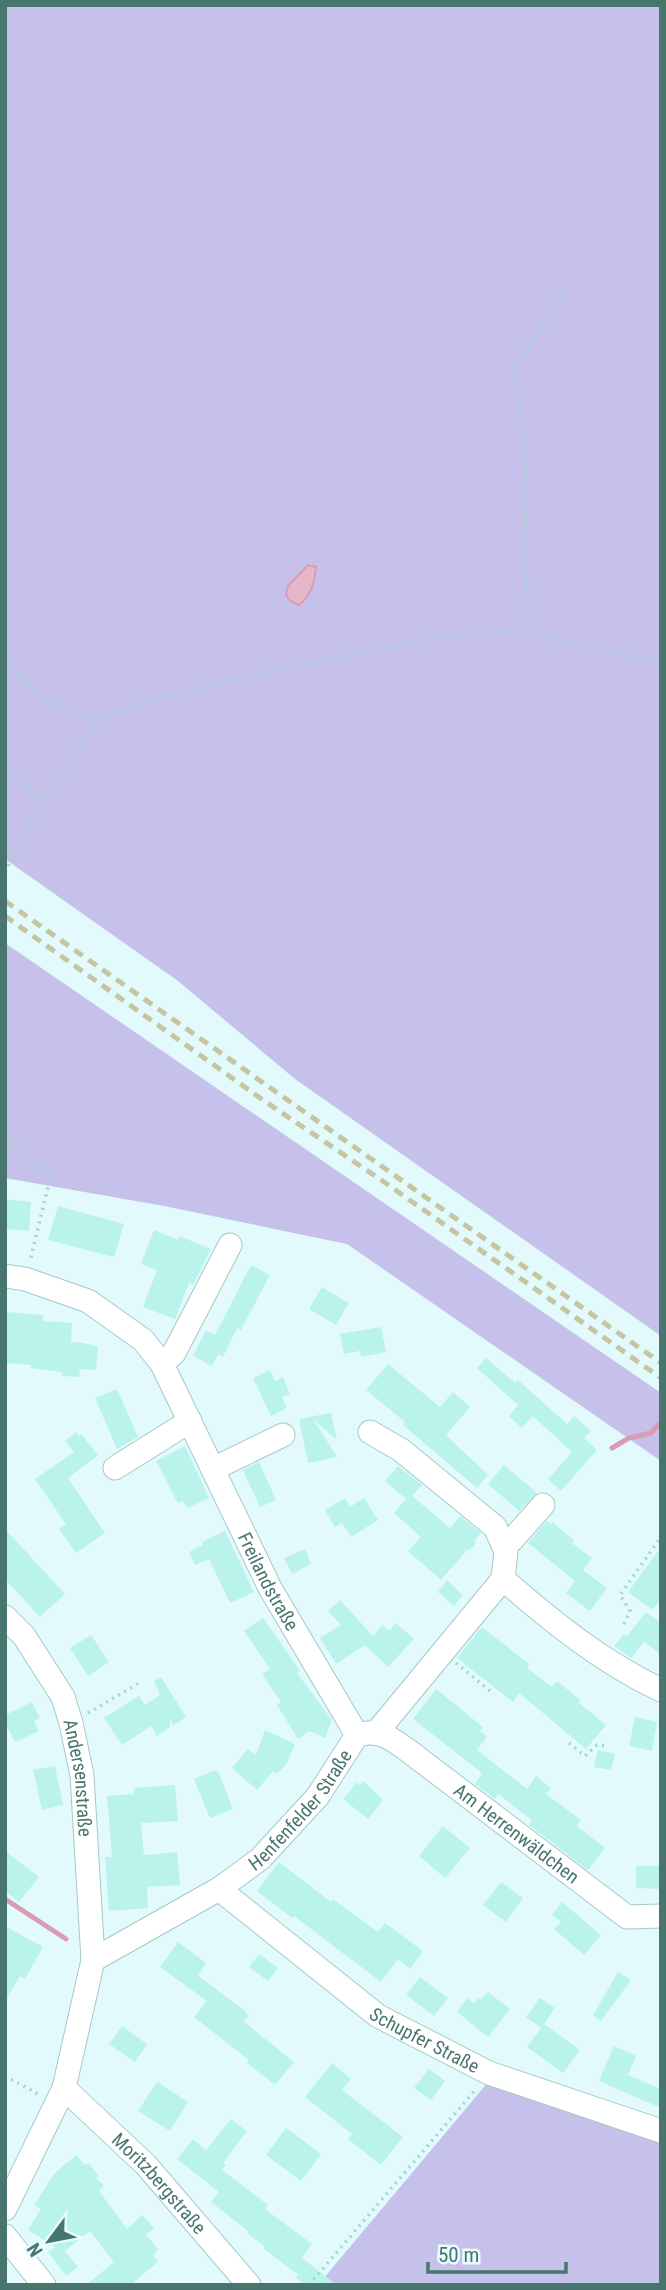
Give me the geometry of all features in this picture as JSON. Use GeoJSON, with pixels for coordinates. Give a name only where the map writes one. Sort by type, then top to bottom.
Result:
{"type":"FeatureCollection","features":[{"type":"Feature","properties":{"kind":"street"},"geometry":{"type":"LineString","coordinates":[[162,1364],[174,1353],[230,1245]]}},
{"type":"Feature","properties":{"kind":"street","name":"Freilandstraße"},"geometry":{"type":"LineString","coordinates":[[15,1278],[88,1301],[143,1340],[162,1364],[270,1588],[366,1734]]}},
{"type":"Feature","properties":{"kind":"street"},"geometry":{"type":"LineString","coordinates":[[115,1468],[190,1421]]}},
{"type":"Feature","properties":{"kind":"street"},"geometry":{"type":"LineString","coordinates":[[370,1432],[401,1450],[495,1527],[506,1551],[503,1579],[624,1672],[661,1690]]}},
{"type":"Feature","properties":{"kind":"street"},"geometry":{"type":"LineString","coordinates":[[213,1469],[283,1435]]}},
{"type":"Feature","properties":{"kind":"street"},"geometry":{"type":"LineString","coordinates":[[503,1545],[512,1540],[543,1505]]}},
{"type":"Feature","properties":{"kind":"street","name":"Henfenfelder Straße"},"geometry":{"type":"LineString","coordinates":[[93,1960],[219,1889],[260,1859],[318,1796],[366,1734],[442,1652],[503,1579]]}},
{"type":"Feature","properties":{"kind":"street","name":"Andersenstraße"},"geometry":{"type":"LineString","coordinates":[[5,1617],[24,1636],[63,1698],[71,1723],[82,1775],[93,1960]]}},
{"type":"Feature","properties":{"kind":"street","name":"Am Herrenwäldchen"},"geometry":{"type":"LineString","coordinates":[[366,1734],[383,1733],[627,1917],[661,1916]]}},
{"type":"Feature","properties":{"kind":"street","name":"Schupfer Straße"},"geometry":{"type":"LineString","coordinates":[[219,1889],[378,2016],[489,2073],[661,2131]]}},
{"type":"Feature","properties":{"kind":"street"},"geometry":{"type":"LineString","coordinates":[[5,2209],[60,2096],[93,1960]]}},
{"type":"Feature","properties":{"kind":"street","name":"Moritzbergstraße"},"geometry":{"type":"LineString","coordinates":[[60,2096],[146,2165],[249,2285]]}},
{"type":"Feature","properties":{"kind":"street"},"geometry":{"type":"LineString","coordinates":[[5,2236],[44,2285]]}},
{"type":"Feature","properties":{"kind":"path"},"geometry":{"type":"LineString","coordinates":[[527,633],[525,453],[515,369],[566,289]]}},
{"type":"Feature","properties":{"kind":"path"},"geometry":{"type":"LineString","coordinates":[[5,872],[43,800],[99,720],[150,700],[384,647],[479,629],[527,633],[661,663]]}},
{"type":"Feature","properties":{"kind":"path"},"geometry":{"type":"LineString","coordinates":[[5,666],[48,701],[99,720]]}},
{"type":"Feature","properties":{"kind":"path"},"geometry":{"type":"LineString","coordinates":[[5,764],[43,800]]}},
{"type":"Feature","properties":{"kind":"path"},"geometry":{"type":"LineString","coordinates":[[5,1132],[22,1156],[51,1175],[34,1250],[15,1278]]}},
{"type":"Feature","properties":{"kind":"path"},"geometry":{"type":"LineString","coordinates":[[624,1624],[630,1611],[620,1595],[661,1537]]}},
{"type":"Feature","properties":{"kind":"path"},"geometry":{"type":"LineString","coordinates":[[442,1652],[490,1691]]}},
{"type":"Feature","properties":{"kind":"path"},"geometry":{"type":"LineString","coordinates":[[71,1723],[139,1683]]}},
{"type":"Feature","properties":{"kind":"path"},"geometry":{"type":"LineString","coordinates":[[569,1743],[585,1756],[597,1745],[606,1746]]}},
{"type":"Feature","properties":{"kind":"path"},"geometry":{"type":"LineString","coordinates":[[309,2285],[489,2073]]}},
{"type":"Feature","properties":{"kind":"path"},"geometry":{"type":"LineString","coordinates":[[5,2076],[60,2096]]}},
{"type":"Feature","properties":{"kind":"shaded area"},"geometry":{"type":"Polygon","coordinates":[[[5,5],[661,5],[661,1336],[295,1079],[178,981],[5,859],[5,5]]]}},
{"type":"Feature","properties":{"kind":"shaded area"},"geometry":{"type":"Polygon","coordinates":[[[308,565],[316,567],[312,588],[299,605],[290,601],[286,595],[288,586],[308,565]]]}},
{"type":"Feature","properties":{"kind":"shaded area"},"geometry":{"type":"Polygon","coordinates":[[[5,943],[661,1393],[661,1461],[347,1244],[164,1206],[5,1178],[5,943]]]}},
{"type":"Feature","properties":{"kind":"shaded area"},"geometry":{"type":"Polygon","coordinates":[[[489,2081],[661,2139],[661,2285],[318,2285],[489,2081]]]}},
{"type":"Feature","properties":{"kind":"building"},"geometry":{"type":"Polygon","coordinates":[[[5,1199],[31,1202],[29,1231],[5,1229],[5,1199]]]}},
{"type":"Feature","properties":{"kind":"building"},"geometry":{"type":"Polygon","coordinates":[[[58,1206],[124,1224],[114,1257],[48,1240],[58,1206]]]}},
{"type":"Feature","properties":{"kind":"building"},"geometry":{"type":"Polygon","coordinates":[[[154,1230],[178,1240],[179,1236],[211,1249],[193,1285],[189,1283],[175,1319],[143,1307],[157,1270],[141,1264],[154,1230]]]}},
{"type":"Feature","properties":{"kind":"building"},"geometry":{"type":"Polygon","coordinates":[[[251,1265],[270,1275],[241,1330],[237,1328],[223,1357],[218,1354],[212,1366],[193,1356],[206,1330],[215,1335],[251,1265]]]}},
{"type":"Feature","properties":{"kind":"building"},"geometry":{"type":"Polygon","coordinates":[[[322,1287],[349,1303],[336,1325],[309,1309],[322,1287]]]}},
{"type":"Feature","properties":{"kind":"building"},"geometry":{"type":"Polygon","coordinates":[[[5,1312],[43,1315],[43,1321],[72,1323],[71,1342],[98,1347],[96,1370],[80,1369],[79,1377],[62,1376],[62,1372],[5,1363],[5,1312]]]}},
{"type":"Feature","properties":{"kind":"building"},"geometry":{"type":"Polygon","coordinates":[[[381,1327],[386,1352],[361,1357],[360,1351],[344,1354],[340,1334],[381,1327]]]}},
{"type":"Feature","properties":{"kind":"building"},"geometry":{"type":"Polygon","coordinates":[[[486,1358],[515,1383],[518,1380],[567,1424],[574,1416],[591,1431],[584,1438],[597,1450],[561,1491],[548,1479],[572,1452],[533,1416],[522,1428],[509,1416],[518,1405],[477,1368],[486,1358]]]}},
{"type":"Feature","properties":{"kind":"building"},"geometry":{"type":"Polygon","coordinates":[[[388,1364],[440,1407],[453,1392],[470,1407],[446,1435],[488,1475],[477,1488],[366,1390],[388,1364]]]}},
{"type":"Feature","properties":{"kind":"building"},"geometry":{"type":"Polygon","coordinates":[[[270,1370],[275,1381],[283,1377],[290,1394],[282,1397],[287,1408],[271,1416],[253,1378],[270,1370]]]}},
{"type":"Feature","properties":{"kind":"building"},"geometry":{"type":"Polygon","coordinates":[[[117,1389],[138,1437],[117,1449],[95,1398],[117,1389]]]}},
{"type":"Feature","properties":{"kind":"building"},"geometry":{"type":"Polygon","coordinates":[[[331,1413],[337,1440],[313,1419],[337,1457],[308,1463],[299,1419],[331,1413]]]}},
{"type":"Feature","properties":{"kind":"building"},"geometry":{"type":"Polygon","coordinates":[[[76,1432],[79,1436],[81,1434],[98,1455],[68,1478],[105,1533],[76,1553],[59,1529],[66,1524],[35,1479],[74,1452],[65,1441],[76,1432]]]}},
{"type":"Feature","properties":{"kind":"building"},"geometry":{"type":"Polygon","coordinates":[[[185,1446],[209,1498],[187,1508],[183,1501],[178,1503],[156,1461],[185,1446]]]}},
{"type":"Feature","properties":{"kind":"building"},"geometry":{"type":"Polygon","coordinates":[[[259,1462],[276,1500],[260,1507],[243,1470],[259,1462]]]}},
{"type":"Feature","properties":{"kind":"building"},"geometry":{"type":"Polygon","coordinates":[[[504,1465],[537,1493],[519,1511],[488,1484],[504,1465]]]}},
{"type":"Feature","properties":{"kind":"building"},"geometry":{"type":"Polygon","coordinates":[[[398,1466],[422,1485],[412,1496],[450,1528],[460,1516],[481,1533],[475,1540],[475,1545],[467,1550],[441,1580],[408,1551],[421,1537],[394,1513],[406,1499],[385,1481],[398,1466]]]}},
{"type":"Feature","properties":{"kind":"building"},"geometry":{"type":"Polygon","coordinates":[[[345,1498],[350,1507],[364,1498],[378,1520],[351,1537],[342,1523],[335,1527],[325,1510],[345,1498]]]}},
{"type":"Feature","properties":{"kind":"building"},"geometry":{"type":"Polygon","coordinates":[[[547,1521],[574,1540],[572,1543],[592,1558],[583,1570],[607,1588],[590,1611],[566,1593],[575,1581],[528,1543],[547,1521]]]}},
{"type":"Feature","properties":{"kind":"building"},"geometry":{"type":"Polygon","coordinates":[[[5,1529],[65,1594],[40,1617],[5,1579],[5,1529]]]}},
{"type":"Feature","properties":{"kind":"building"},"geometry":{"type":"Polygon","coordinates":[[[225,1531],[254,1592],[230,1603],[209,1559],[195,1565],[189,1552],[225,1531]]]}},
{"type":"Feature","properties":{"kind":"building"},"geometry":{"type":"Polygon","coordinates":[[[661,1547],[661,1599],[653,1610],[628,1592],[661,1547]]]}},
{"type":"Feature","properties":{"kind":"building"},"geometry":{"type":"Polygon","coordinates":[[[305,1549],[311,1564],[292,1574],[284,1558],[305,1549]]]}},
{"type":"Feature","properties":{"kind":"building"},"geometry":{"type":"Polygon","coordinates":[[[447,1580],[463,1595],[454,1606],[438,1592],[447,1580]]]}},
{"type":"Feature","properties":{"kind":"building"},"geometry":{"type":"Polygon","coordinates":[[[340,1600],[373,1636],[382,1625],[389,1631],[396,1623],[414,1639],[388,1667],[365,1645],[336,1664],[320,1638],[341,1625],[328,1611],[340,1600]]]}},
{"type":"Feature","properties":{"kind":"building"},"geometry":{"type":"Polygon","coordinates":[[[646,1612],[661,1623],[661,1654],[644,1642],[631,1658],[614,1646],[624,1634],[627,1636],[646,1612]]]}},
{"type":"Feature","properties":{"kind":"building"},"geometry":{"type":"Polygon","coordinates":[[[263,1618],[300,1671],[297,1673],[332,1720],[325,1738],[309,1731],[298,1739],[277,1705],[281,1702],[262,1674],[270,1669],[244,1631],[263,1618]]]}},
{"type":"Feature","properties":{"kind":"building"},"geometry":{"type":"Polygon","coordinates":[[[482,1627],[529,1664],[527,1668],[552,1687],[557,1681],[606,1725],[586,1749],[519,1693],[513,1702],[457,1658],[482,1627]]]}},
{"type":"Feature","properties":{"kind":"building"},"geometry":{"type":"Polygon","coordinates":[[[91,1635],[109,1662],[88,1676],[70,1648],[91,1635]]]}},
{"type":"Feature","properties":{"kind":"building"},"geometry":{"type":"Polygon","coordinates":[[[161,1677],[186,1717],[173,1726],[170,1719],[170,1727],[157,1736],[151,1726],[122,1745],[104,1718],[139,1696],[145,1705],[160,1695],[154,1681],[161,1677]]]}},
{"type":"Feature","properties":{"kind":"building"},"geometry":{"type":"Polygon","coordinates":[[[436,1689],[483,1727],[480,1731],[487,1737],[477,1750],[527,1789],[536,1776],[551,1788],[546,1794],[581,1820],[577,1826],[605,1848],[588,1870],[529,1825],[532,1820],[498,1794],[495,1799],[475,1784],[482,1773],[413,1719],[436,1689]]]}},
{"type":"Feature","properties":{"kind":"building"},"geometry":{"type":"Polygon","coordinates":[[[32,1702],[40,1718],[34,1721],[39,1731],[15,1742],[5,1723],[5,1715],[32,1702]]]}},
{"type":"Feature","properties":{"kind":"building"},"geometry":{"type":"Polygon","coordinates":[[[635,1717],[657,1722],[652,1751],[629,1746],[635,1717]]]}},
{"type":"Feature","properties":{"kind":"building"},"geometry":{"type":"Polygon","coordinates":[[[265,1730],[295,1744],[287,1763],[277,1774],[273,1771],[257,1790],[232,1768],[248,1749],[256,1755],[265,1730]]]}},
{"type":"Feature","properties":{"kind":"building"},"geometry":{"type":"Polygon","coordinates":[[[598,1750],[615,1754],[611,1770],[594,1767],[598,1750]]]}},
{"type":"Feature","properties":{"kind":"building"},"geometry":{"type":"Polygon","coordinates":[[[55,1766],[63,1805],[42,1810],[33,1770],[55,1766]]]}},
{"type":"Feature","properties":{"kind":"building"},"geometry":{"type":"Polygon","coordinates":[[[218,1771],[233,1809],[210,1818],[194,1779],[218,1771]]]}},
{"type":"Feature","properties":{"kind":"building"},"geometry":{"type":"Polygon","coordinates":[[[363,1781],[383,1800],[368,1819],[343,1799],[357,1782],[360,1785],[363,1781]]]}},
{"type":"Feature","properties":{"kind":"building"},"geometry":{"type":"Polygon","coordinates":[[[175,1785],[178,1821],[141,1823],[144,1855],[177,1852],[180,1885],[147,1887],[148,1908],[109,1911],[105,1857],[112,1857],[107,1796],[134,1794],[134,1788],[175,1785]]]}},
{"type":"Feature","properties":{"kind":"building"},"geometry":{"type":"Polygon","coordinates":[[[443,1826],[470,1848],[445,1878],[419,1856],[443,1826]]]}},
{"type":"Feature","properties":{"kind":"building"},"geometry":{"type":"Polygon","coordinates":[[[5,1851],[39,1877],[19,1902],[5,1891],[5,1851]]]}},
{"type":"Feature","properties":{"kind":"building"},"geometry":{"type":"Polygon","coordinates":[[[279,1862],[331,1902],[333,1899],[378,1932],[385,1923],[423,1951],[410,1969],[398,1959],[381,1982],[257,1891],[279,1862]]]}},
{"type":"Feature","properties":{"kind":"building"},"geometry":{"type":"Polygon","coordinates":[[[636,1866],[661,1866],[661,1889],[636,1888],[636,1866]]]}},
{"type":"Feature","properties":{"kind":"building"},"geometry":{"type":"Polygon","coordinates":[[[501,1882],[523,1898],[506,1922],[483,1905],[501,1882]]]}},
{"type":"Feature","properties":{"kind":"building"},"geometry":{"type":"Polygon","coordinates":[[[562,1902],[601,1935],[584,1955],[554,1929],[561,1922],[552,1915],[562,1902]]]}},
{"type":"Feature","properties":{"kind":"building"},"geometry":{"type":"Polygon","coordinates":[[[5,1926],[43,1947],[25,1979],[20,1976],[5,2002],[5,1926]]]}},
{"type":"Feature","properties":{"kind":"building"},"geometry":{"type":"Polygon","coordinates":[[[178,1942],[206,1963],[198,1976],[243,2009],[249,2016],[244,2022],[294,2062],[275,2085],[247,2063],[249,2060],[194,2017],[207,2001],[160,1967],[178,1942]]]}},
{"type":"Feature","properties":{"kind":"building"},"geometry":{"type":"Polygon","coordinates":[[[259,1954],[278,1968],[268,1981],[249,1967],[259,1954]]]}},
{"type":"Feature","properties":{"kind":"building"},"geometry":{"type":"Polygon","coordinates":[[[618,1972],[631,1980],[601,2021],[593,2015],[618,1972]]]}},
{"type":"Feature","properties":{"kind":"building"},"geometry":{"type":"Polygon","coordinates":[[[420,1977],[448,1998],[434,2016],[406,1995],[420,1977]]]}},
{"type":"Feature","properties":{"kind":"building"},"geometry":{"type":"Polygon","coordinates":[[[488,1992],[510,2009],[488,2037],[457,2012],[467,1998],[474,2004],[488,1992]]]}},
{"type":"Feature","properties":{"kind":"building"},"geometry":{"type":"Polygon","coordinates":[[[540,1998],[555,2008],[544,2024],[580,2050],[563,2073],[527,2047],[541,2028],[526,2017],[540,1998]]]}},
{"type":"Feature","properties":{"kind":"building"},"geometry":{"type":"Polygon","coordinates":[[[122,2026],[147,2044],[135,2062],[109,2044],[122,2026]]]}},
{"type":"Feature","properties":{"kind":"building"},"geometry":{"type":"Polygon","coordinates":[[[614,2046],[636,2056],[628,2075],[661,2089],[661,2108],[599,2081],[614,2046]]]}},
{"type":"Feature","properties":{"kind":"building"},"geometry":{"type":"Polygon","coordinates":[[[332,2063],[351,2079],[342,2090],[403,2137],[381,2165],[348,2139],[352,2134],[305,2097],[332,2063]]]}},
{"type":"Feature","properties":{"kind":"building"},"geometry":{"type":"Polygon","coordinates":[[[429,2069],[445,2081],[431,2100],[414,2088],[429,2069]]]}},
{"type":"Feature","properties":{"kind":"building"},"geometry":{"type":"Polygon","coordinates":[[[157,2082],[188,2102],[170,2131],[138,2111],[157,2082]]]}},
{"type":"Feature","properties":{"kind":"building"},"geometry":{"type":"Polygon","coordinates":[[[231,2119],[247,2131],[223,2163],[226,2165],[222,2170],[268,2205],[265,2209],[312,2244],[302,2258],[337,2285],[305,2285],[296,2278],[298,2275],[211,2202],[219,2192],[177,2159],[193,2139],[206,2150],[231,2119]]]}},
{"type":"Feature","properties":{"kind":"building"},"geometry":{"type":"Polygon","coordinates":[[[286,2128],[321,2154],[301,2181],[266,2155],[286,2128]]]}},
{"type":"Feature","properties":{"kind":"building"},"geometry":{"type":"Polygon","coordinates":[[[76,2155],[85,2165],[88,2163],[99,2176],[96,2178],[104,2186],[99,2191],[127,2229],[142,2215],[154,2228],[146,2235],[159,2250],[153,2255],[158,2262],[130,2285],[86,2285],[114,2262],[90,2231],[65,2251],[78,2267],[66,2276],[48,2252],[55,2247],[28,2230],[41,2209],[34,2205],[54,2174],[76,2155]]]}},
{"type":"Feature","properties":{"kind":"waterway"},"geometry":{"type":"LineString","coordinates":[[612,1448],[629,1438],[651,1433],[661,1422]]}},
{"type":"Feature","properties":{"kind":"waterway"},"geometry":{"type":"LineString","coordinates":[[5,1899],[66,1939]]}},
{"type":"Feature","properties":{"kind":"railway"},"geometry":{"type":"LineString","coordinates":[[5,901],[661,1363]]}},
{"type":"Feature","properties":{"kind":"railway"},"geometry":{"type":"LineString","coordinates":[[5,916],[661,1378]]}}]}
